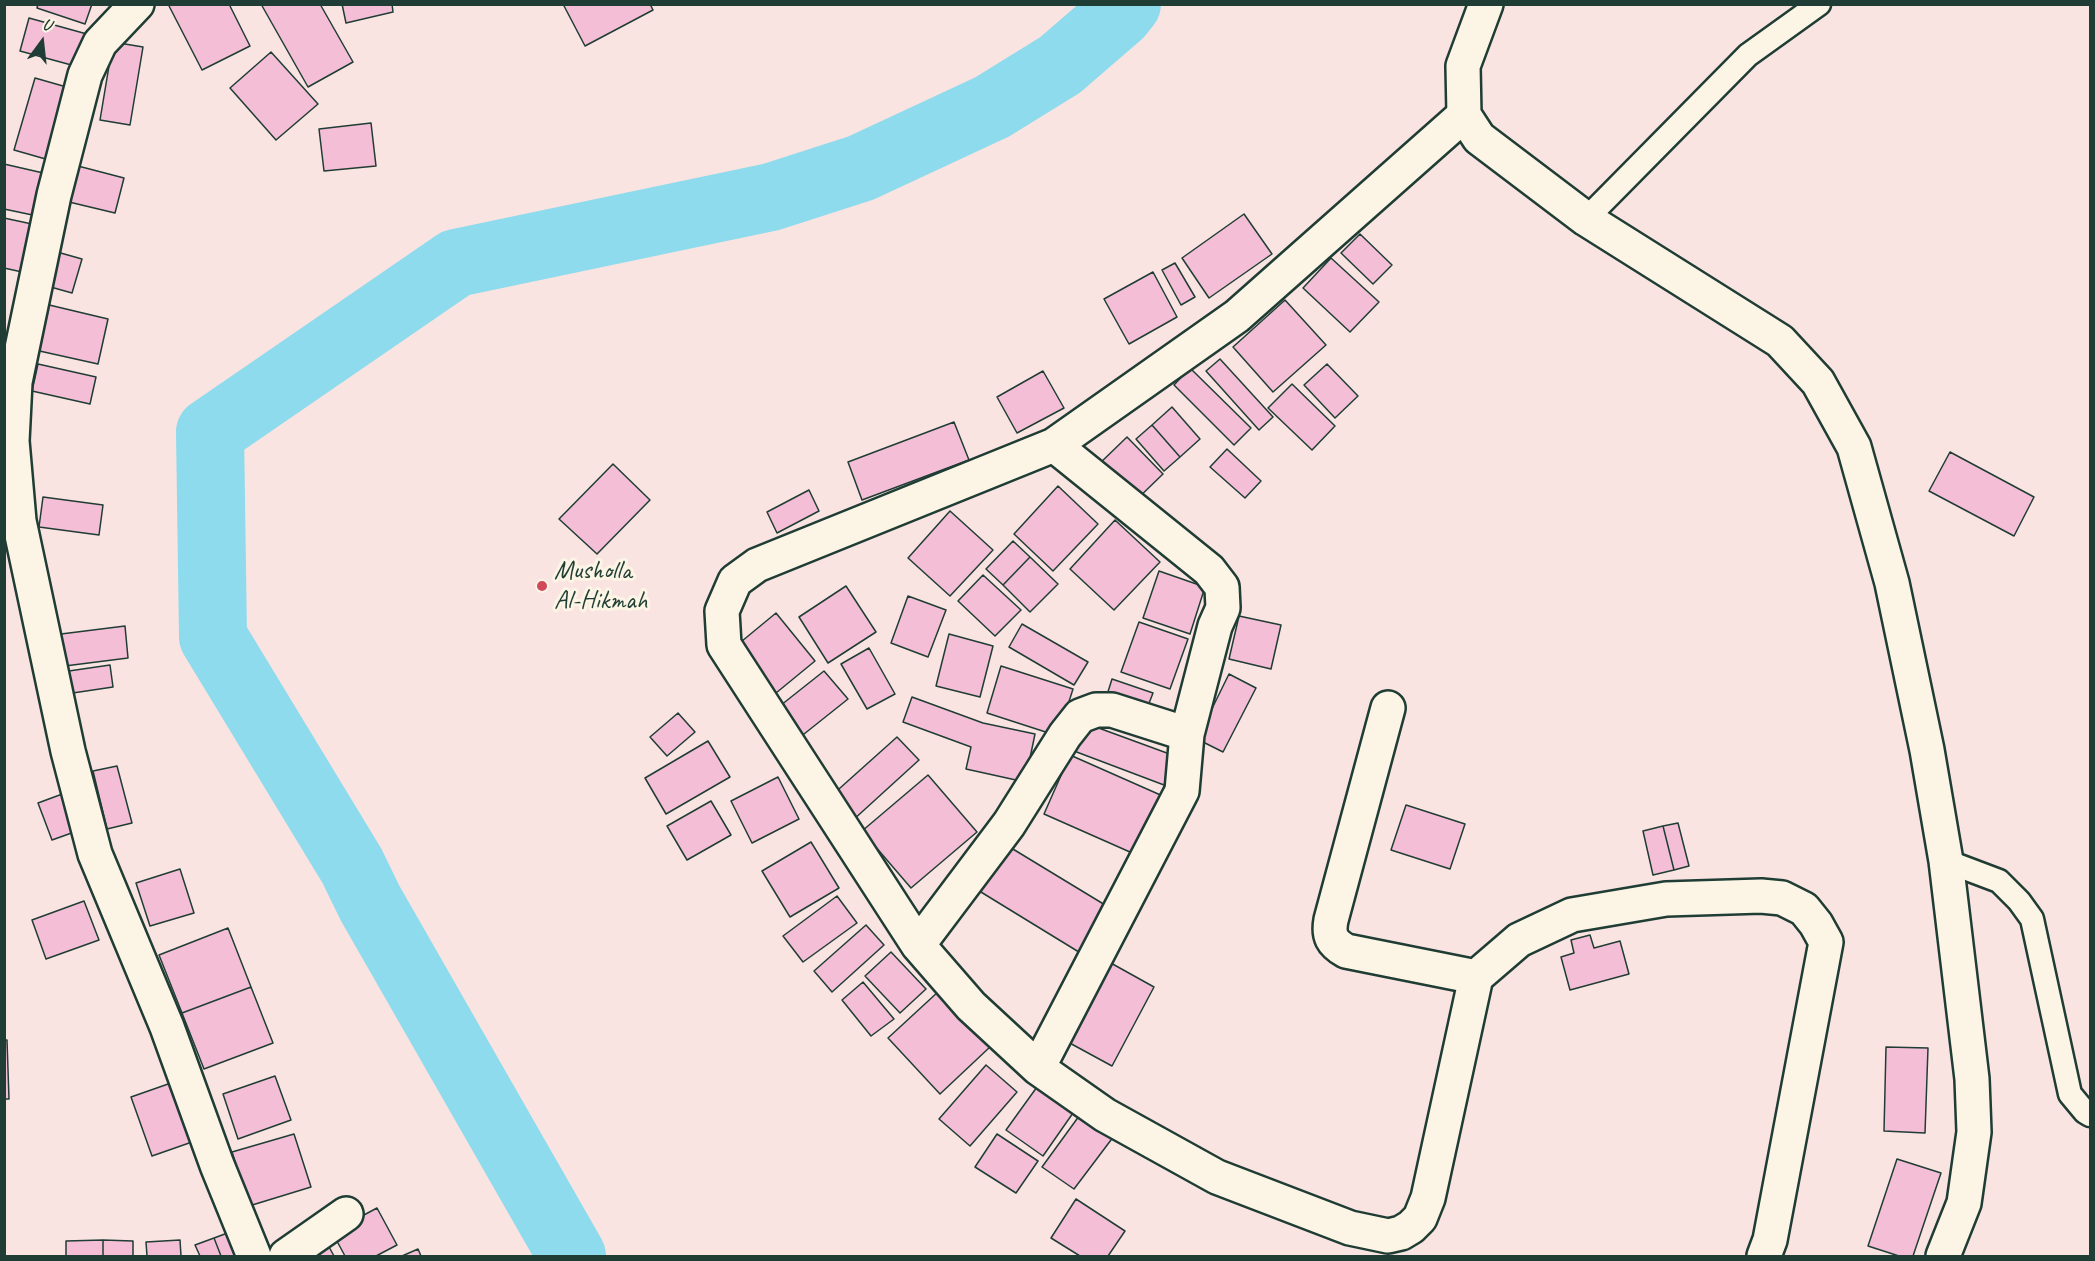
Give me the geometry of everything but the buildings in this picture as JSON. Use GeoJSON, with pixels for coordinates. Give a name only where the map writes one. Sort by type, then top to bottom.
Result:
{"type":"FeatureCollection","features":[{"type":"Feature","properties":{"kind":"street"},"geometry":{"type":"LineString","coordinates":[[137,4],[100,43],[85,75],[54,195],[15,382],[12,441],[19,521],[68,751],[95,854],[167,1028],[217,1165],[254,1257]]}},
{"type":"Feature","properties":{"kind":"street"},"geometry":{"type":"LineString","coordinates":[[1486,4],[1463,66],[1464,115],[1479,138],[1586,219],[1780,341],[1818,382],[1854,447],[1892,583],[1927,750],[1946,861],[1972,1079],[1974,1132],[1964,1203],[1943,1257]]}},
{"type":"Feature","properties":{"kind":"street"},"geometry":{"type":"LineString","coordinates":[[1464,115],[1237,316],[1054,445],[757,565],[735,581],[722,611],[724,645],[918,945],[971,1006],[1038,1068],[1105,1115],[1217,1177],[1350,1228],[1388,1236],[1412,1227],[1420,1218],[1428,1198],[1476,977],[1519,940],[1572,915],[1666,899],[1761,896],[1782,898],[1804,909],[1826,942],[1772,1228],[1764,1257]]}},
{"type":"Feature","properties":{"kind":"street"},"geometry":{"type":"LineString","coordinates":[[1038,1068],[1182,791],[1187,734],[1215,626],[1223,608],[1222,587],[1209,570],[1054,445]]}},
{"type":"Feature","properties":{"kind":"street"},"geometry":{"type":"LineString","coordinates":[[1388,708],[1331,920],[1330,938],[1346,951],[1476,977]]}},
{"type":"Feature","properties":{"kind":"street"},"geometry":{"type":"LineString","coordinates":[[918,945],[1009,824],[1065,735],[1080,716],[1096,710],[1112,710],[1187,734]]}},
{"type":"Feature","properties":{"kind":"street"},"geometry":{"type":"LineString","coordinates":[[286,1257],[346,1214]]}},
{"type":"Feature","properties":{"kind":"lane"},"geometry":{"type":"LineString","coordinates":[[1586,219],[1748,55],[1819,4]]}},
{"type":"Feature","properties":{"kind":"lane"},"geometry":{"type":"LineString","coordinates":[[1946,861],[2000,881],[2032,919],[2070,1094],[2085,1112],[2091,1115]]}},
{"type":"Feature","properties":{"kind":"waterway"},"geometry":{"type":"LineString","coordinates":[[572,1256],[370,903],[352,866],[213,637],[210,432],[456,263],[771,197],[861,168],[992,107],[1060,65],[1119,14],[1127,4]]}},
{"type":"Feature","properties":{"kind":"place","name":"Musholla Al-Hikmah"},"geometry":{"type":"Point","coordinates":[542,586]}}]}
